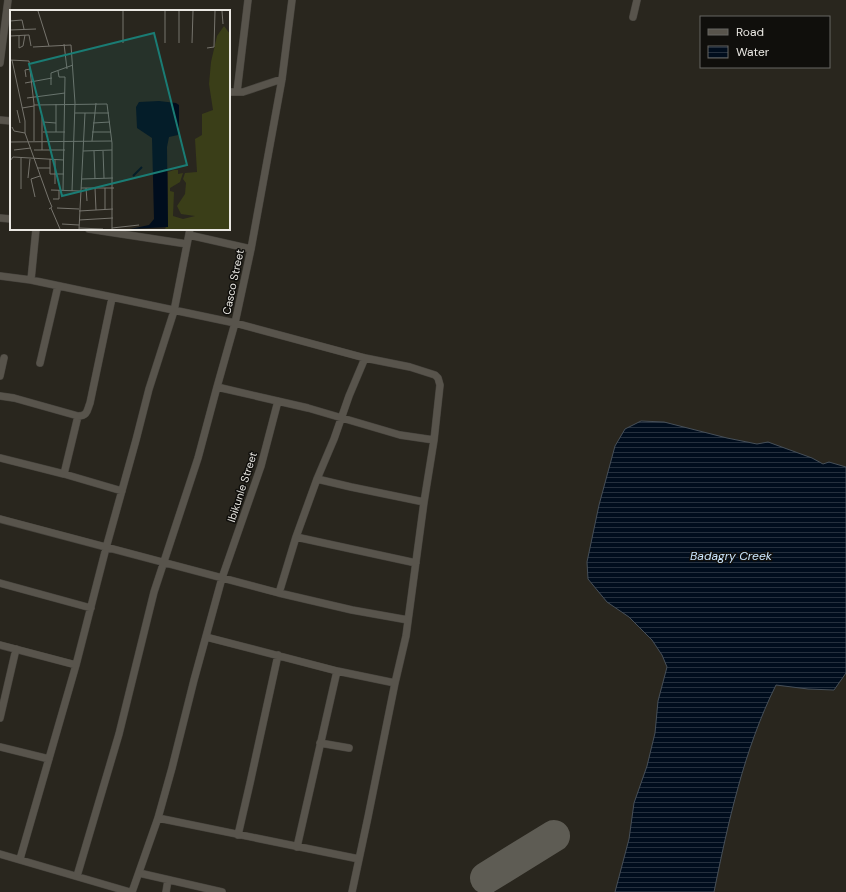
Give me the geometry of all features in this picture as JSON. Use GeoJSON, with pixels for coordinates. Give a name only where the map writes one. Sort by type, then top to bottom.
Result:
{"type":"FeatureCollection","features":[{"type":"Feature","properties":{"kind":"street"},"geometry":{"type":"LineString","coordinates":[[0,63],[2,33],[8,0]]}},
{"type":"Feature","properties":{"kind":"street"},"geometry":{"type":"LineString","coordinates":[[237,92],[248,0]]}},
{"type":"Feature","properties":{"kind":"street","name":"Casco Street"},"geometry":{"type":"LineString","coordinates":[[77,876],[119,734],[149,608],[198,458],[235,323],[251,249],[282,79],[292,0]]}},
{"type":"Feature","properties":{"kind":"street"},"geometry":{"type":"LineString","coordinates":[[633,17],[637,0]]}},
{"type":"Feature","properties":{"kind":"street"},"geometry":{"type":"LineString","coordinates":[[230,92],[243,92],[282,79]]}},
{"type":"Feature","properties":{"kind":"street"},"geometry":{"type":"LineString","coordinates":[[0,120],[10,121]]}},
{"type":"Feature","properties":{"kind":"street"},"geometry":{"type":"LineString","coordinates":[[0,218],[10,219]]}},
{"type":"Feature","properties":{"kind":"street"},"geometry":{"type":"LineString","coordinates":[[31,280],[36,230]]}},
{"type":"Feature","properties":{"kind":"street"},"geometry":{"type":"LineString","coordinates":[[96,230],[187,244]]}},
{"type":"Feature","properties":{"kind":"street"},"geometry":{"type":"LineString","coordinates":[[20,859],[76,665],[149,389],[174,311],[189,232],[251,249]]}},
{"type":"Feature","properties":{"kind":"street"},"geometry":{"type":"LineString","coordinates":[[0,276],[31,280],[235,323],[365,358],[410,367],[435,375],[438,378],[440,385],[434,440],[406,636],[352,892]]}},
{"type":"Feature","properties":{"kind":"street"},"geometry":{"type":"LineString","coordinates":[[40,363],[58,286]]}},
{"type":"Feature","properties":{"kind":"street"},"geometry":{"type":"LineString","coordinates":[[0,396],[14,398],[78,416],[84,416],[90,403],[112,298]]}},
{"type":"Feature","properties":{"kind":"street"},"geometry":{"type":"LineString","coordinates":[[0,376],[4,358]]}},
{"type":"Feature","properties":{"kind":"street"},"geometry":{"type":"LineString","coordinates":[[279,593],[296,537],[317,479],[365,358]]}},
{"type":"Feature","properties":{"kind":"street"},"geometry":{"type":"LineString","coordinates":[[217,386],[342,418],[400,435],[434,440]]}},
{"type":"Feature","properties":{"kind":"street","name":"Ibikunle Street"},"geometry":{"type":"LineString","coordinates":[[131,892],[158,818],[222,578],[261,466],[278,401]]}},
{"type":"Feature","properties":{"kind":"street"},"geometry":{"type":"LineString","coordinates":[[64,474],[78,416]]}},
{"type":"Feature","properties":{"kind":"street"},"geometry":{"type":"LineString","coordinates":[[0,458],[64,474],[122,491]]}},
{"type":"Feature","properties":{"kind":"street"},"geometry":{"type":"LineString","coordinates":[[317,479],[424,502]]}},
{"type":"Feature","properties":{"kind":"street"},"geometry":{"type":"LineString","coordinates":[[0,519],[279,593],[352,610],[408,620]]}},
{"type":"Feature","properties":{"kind":"street"},"geometry":{"type":"LineString","coordinates":[[296,537],[416,563]]}},
{"type":"Feature","properties":{"kind":"street"},"geometry":{"type":"LineString","coordinates":[[0,583],[91,608]]}},
{"type":"Feature","properties":{"kind":"street"},"geometry":{"type":"LineString","coordinates":[[206,637],[337,671],[395,683]]}},
{"type":"Feature","properties":{"kind":"street"},"geometry":{"type":"LineString","coordinates":[[0,645],[76,665]]}},
{"type":"Feature","properties":{"kind":"street"},"geometry":{"type":"LineString","coordinates":[[0,718],[16,649]]}},
{"type":"Feature","properties":{"kind":"street"},"geometry":{"type":"LineString","coordinates":[[238,835],[278,655]]}},
{"type":"Feature","properties":{"kind":"street"},"geometry":{"type":"LineString","coordinates":[[297,847],[337,671]]}},
{"type":"Feature","properties":{"kind":"street"},"geometry":{"type":"LineString","coordinates":[[320,743],[349,748]]}},
{"type":"Feature","properties":{"kind":"street"},"geometry":{"type":"LineString","coordinates":[[0,747],[49,759]]}},
{"type":"Feature","properties":{"kind":"street"},"geometry":{"type":"LineString","coordinates":[[158,818],[359,859]]}},
{"type":"Feature","properties":{"kind":"street"},"geometry":{"type":"LineString","coordinates":[[0,854],[131,892]]}},
{"type":"Feature","properties":{"kind":"street"},"geometry":{"type":"LineString","coordinates":[[139,873],[222,892]]}},
{"type":"Feature","properties":{"kind":"street"},"geometry":{"type":"LineString","coordinates":[[166,892],[168,880]]}},
{"type":"Feature","properties":{"kind":"water","name":"Badagry Creek"},"geometry":{"type":"Polygon","coordinates":[[[641,421],[664,422],[757,444],[768,442],[812,458],[823,464],[829,462],[846,467],[846,673],[834,690],[808,689],[776,685],[765,709],[746,760],[731,813],[714,892],[615,892],[629,839],[634,803],[647,766],[655,733],[658,701],[667,667],[662,655],[652,640],[629,617],[607,602],[588,579],[587,562],[599,505],[615,446],[625,429],[641,421]]]}},
{"type":"Feature","properties":{"kind":"runway"},"geometry":{"type":"LineString","coordinates":[[486,878],[554,836]]}}]}
